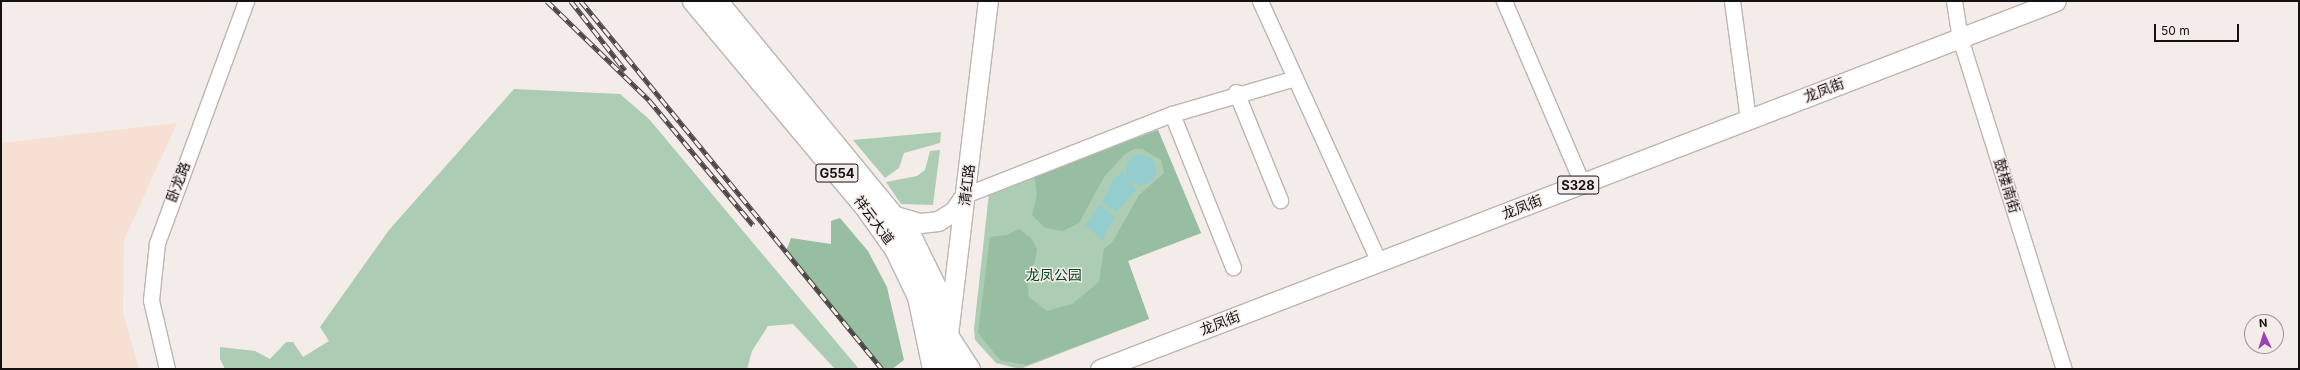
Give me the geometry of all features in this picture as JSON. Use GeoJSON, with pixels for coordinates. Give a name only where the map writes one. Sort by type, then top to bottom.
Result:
{"type":"FeatureCollection","features":[{"type":"Feature","properties":{"kind":"highway","name":"祥云大道"},"geometry":{"type":"LineString","coordinates":[[694,1],[864,204],[896,248],[919,297],[934,369]]}},
{"type":"Feature","properties":{"kind":"highway","name":"祥云大道"},"geometry":{"type":"LineString","coordinates":[[716,1],[895,216],[924,261],[948,335],[952,369]]}},
{"type":"Feature","properties":{"kind":"main road","name":"清红路"},"geometry":{"type":"LineString","coordinates":[[944,369],[988,1]]}},
{"type":"Feature","properties":{"kind":"main road","name":"龙凤街"},"geometry":{"type":"LineString","coordinates":[[1100,369],[2056,1]]}},
{"type":"Feature","properties":{"kind":"main road"},"geometry":{"type":"LineString","coordinates":[[895,216],[920,223],[938,221],[954,210],[965,195]]}},
{"type":"Feature","properties":{"kind":"main road"},"geometry":{"type":"LineString","coordinates":[[948,335],[957,354],[970,369]]}},
{"type":"Feature","properties":{"kind":"street","name":"卧龙路"},"geometry":{"type":"LineString","coordinates":[[167,369],[151,300],[157,243],[246,1]]}},
{"type":"Feature","properties":{"kind":"street"},"geometry":{"type":"LineString","coordinates":[[1260,1],[1379,262]]}},
{"type":"Feature","properties":{"kind":"street"},"geometry":{"type":"LineString","coordinates":[[1504,1],[1582,183]]}},
{"type":"Feature","properties":{"kind":"street"},"geometry":{"type":"LineString","coordinates":[[1732,1],[1748,120]]}},
{"type":"Feature","properties":{"kind":"street","name":"鼓楼南街"},"geometry":{"type":"LineString","coordinates":[[1954,1],[1960,38],[2064,369]]}},
{"type":"Feature","properties":{"kind":"street"},"geometry":{"type":"LineString","coordinates":[[965,195],[1172,114],[1236,92],[1295,78]]}},
{"type":"Feature","properties":{"kind":"street"},"geometry":{"type":"LineString","coordinates":[[1236,92],[1280,200]]}},
{"type":"Feature","properties":{"kind":"street"},"geometry":{"type":"LineString","coordinates":[[1172,114],[1233,267]]}},
{"type":"Feature","properties":{"kind":"shaded area"},"geometry":{"type":"Polygon","coordinates":[[[177,123],[124,240],[123,313],[139,369],[1,369],[1,143],[177,123]]]}},
{"type":"Feature","properties":{"kind":"green space"},"geometry":{"type":"Polygon","coordinates":[[[514,89],[620,94],[649,119],[859,369],[835,369],[793,324],[768,326],[752,351],[747,369],[225,369],[220,359],[220,347],[255,351],[270,359],[286,342],[293,342],[303,357],[329,341],[320,327],[389,230],[514,89]]]}},
{"type":"Feature","properties":{"kind":"green space","name":"龙凤公园"},"geometry":{"type":"Polygon","coordinates":[[[1158,130],[1201,233],[1128,261],[1149,319],[1020,369],[996,363],[975,340],[974,329],[989,193],[1158,130]]]}},
{"type":"Feature","properties":{"kind":"green space","name":"龙凤公园"},"geometry":{"type":"Polygon","coordinates":[[[1158,130],[1201,233],[1128,261],[1149,319],[1027,365],[1000,360],[978,333],[990,237],[1007,235],[1019,229],[1031,238],[1037,249],[1035,262],[1027,273],[1029,297],[1047,311],[1072,304],[1099,282],[1104,249],[1113,241],[1139,195],[1164,173],[1161,160],[1142,149],[1134,149],[1124,155],[1104,177],[1079,223],[1063,231],[1045,228],[1032,215],[1037,194],[1034,176],[1158,130]]]}},
{"type":"Feature","properties":{"kind":"green space"},"geometry":{"type":"Polygon","coordinates":[[[941,132],[940,143],[904,153],[899,168],[885,178],[853,140],[941,132]]]}},
{"type":"Feature","properties":{"kind":"green space"},"geometry":{"type":"Polygon","coordinates":[[[940,150],[933,205],[901,204],[886,182],[917,176],[925,170],[930,151],[940,150]]]}},
{"type":"Feature","properties":{"kind":"green space"},"geometry":{"type":"Polygon","coordinates":[[[840,218],[868,251],[887,287],[904,360],[892,369],[879,369],[785,254],[791,238],[831,244],[831,221],[840,218]]]}},
{"type":"Feature","properties":{"kind":"water"},"geometry":{"type":"Polygon","coordinates":[[[1141,155],[1152,159],[1156,170],[1152,181],[1141,185],[1130,181],[1126,170],[1130,159],[1141,155]]]}},
{"type":"Feature","properties":{"kind":"water"},"geometry":{"type":"Polygon","coordinates":[[[1123,171],[1136,190],[1116,212],[1102,202],[1114,179],[1123,171]]]}},
{"type":"Feature","properties":{"kind":"water"},"geometry":{"type":"Polygon","coordinates":[[[1100,205],[1115,217],[1102,240],[1085,225],[1100,205]]]}},
{"type":"Feature","properties":{"kind":"railway"},"geometry":{"type":"LineString","coordinates":[[547,1],[649,100],[753,225]]}},
{"type":"Feature","properties":{"kind":"railway"},"geometry":{"type":"LineString","coordinates":[[571,1],[625,70]]}},
{"type":"Feature","properties":{"kind":"railway"},"geometry":{"type":"LineString","coordinates":[[581,1],[882,369]]}}]}
